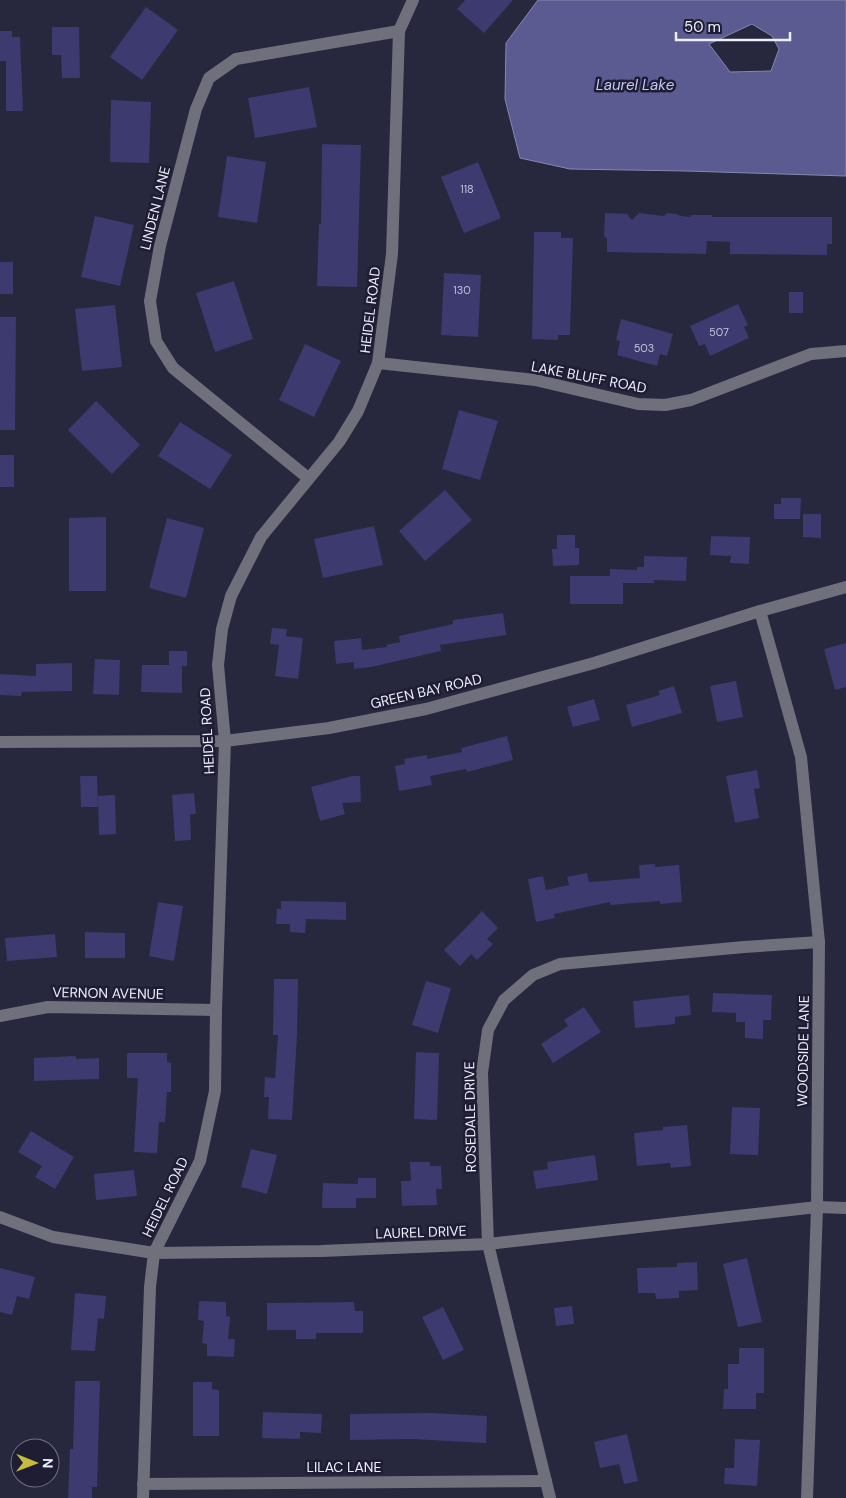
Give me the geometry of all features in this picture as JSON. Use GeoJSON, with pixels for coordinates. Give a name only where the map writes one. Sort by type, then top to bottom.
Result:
{"type":"FeatureCollection","features":[{"type":"Feature","properties":{"kind":"street","name":"HEIDEL ROAD"},"geometry":{"type":"LineString","coordinates":[[143,1498],[150,1286],[154,1253],[200,1161],[216,1091],[216,1010],[225,741],[218,665],[222,629],[231,596],[261,537],[339,442],[358,411],[378,363],[392,254],[399,31],[413,0]]}},
{"type":"Feature","properties":{"kind":"street","name":"LINDEN LANE"},"geometry":{"type":"LineString","coordinates":[[308,478],[173,368],[156,341],[150,302],[160,246],[196,109],[208,78],[236,59],[399,31]]}},
{"type":"Feature","properties":{"kind":"street","name":"LAKE BLUFF ROAD"},"geometry":{"type":"LineString","coordinates":[[378,363],[535,380],[638,404],[665,405],[691,400],[811,354],[846,350]]}},
{"type":"Feature","properties":{"kind":"street","name":"GREEN BAY ROAD"},"geometry":{"type":"LineString","coordinates":[[0,742],[225,741],[330,728],[426,709],[594,663],[760,610],[846,587]]}},
{"type":"Feature","properties":{"kind":"street","name":"WOODSIDE LANE"},"geometry":{"type":"LineString","coordinates":[[760,610],[801,757],[819,942],[817,1207],[807,1498]]}},
{"type":"Feature","properties":{"kind":"street","name":"ROSEDALE DRIVE"},"geometry":{"type":"LineString","coordinates":[[550,1498],[488,1244],[482,1073],[488,1030],[504,1000],[533,975],[560,964],[744,946],[819,942]]}},
{"type":"Feature","properties":{"kind":"street","name":"VERNON AVENUE"},"geometry":{"type":"LineString","coordinates":[[0,1016],[48,1007],[216,1010]]}},
{"type":"Feature","properties":{"kind":"street","name":"LAUREL DRIVE"},"geometry":{"type":"LineString","coordinates":[[0,1217],[53,1237],[154,1253],[488,1244],[817,1207],[846,1208]]}},
{"type":"Feature","properties":{"kind":"street","name":"LILAC LANE"},"geometry":{"type":"LineString","coordinates":[[143,1484],[546,1481]]}},
{"type":"Feature","properties":{"kind":"water","name":"Laurel Lake"},"geometry":{"type":"Polygon","coordinates":[[[538,0],[846,0],[846,176],[570,169],[520,158],[505,99],[506,43],[538,0]],[[752,24],[709,44],[730,72],[771,71],[779,49],[772,36],[752,24]]]}},
{"type":"Feature","properties":{"kind":"building"},"geometry":{"type":"Polygon","coordinates":[[[465,0],[513,0],[484,33],[457,9],[465,0]]]}},
{"type":"Feature","properties":{"kind":"building"},"geometry":{"type":"Polygon","coordinates":[[[146,7],[178,30],[142,80],[110,57],[146,7]]]}},
{"type":"Feature","properties":{"kind":"building"},"geometry":{"type":"Polygon","coordinates":[[[52,27],[79,27],[80,78],[62,78],[61,55],[52,55],[52,27]]]}},
{"type":"Feature","properties":{"kind":"building"},"geometry":{"type":"Polygon","coordinates":[[[0,31],[12,31],[12,37],[20,37],[23,111],[6,111],[6,61],[0,61],[0,31]]]}},
{"type":"Feature","properties":{"kind":"building"},"geometry":{"type":"Polygon","coordinates":[[[309,87],[317,127],[255,138],[248,98],[309,87]]]}},
{"type":"Feature","properties":{"kind":"building"},"geometry":{"type":"Polygon","coordinates":[[[111,100],[151,102],[149,163],[110,162],[111,100]]]}},
{"type":"Feature","properties":{"kind":"building"},"geometry":{"type":"Polygon","coordinates":[[[322,144],[361,145],[357,287],[317,286],[319,224],[321,224],[322,144]]]}},
{"type":"Feature","properties":{"kind":"building"},"geometry":{"type":"Polygon","coordinates":[[[227,156],[266,162],[257,223],[218,217],[227,156]]]}},
{"type":"Feature","properties":{"kind":"building"},"geometry":{"type":"Polygon","coordinates":[[[478,162],[501,218],[464,233],[441,177],[478,162]]]}},
{"type":"Feature","properties":{"kind":"building"},"geometry":{"type":"Polygon","coordinates":[[[605,213],[627,214],[632,220],[639,213],[664,216],[667,213],[690,217],[692,215],[712,215],[712,217],[832,217],[832,244],[827,244],[827,255],[730,254],[730,242],[707,241],[706,254],[607,252],[607,239],[604,236],[605,213]]]}},
{"type":"Feature","properties":{"kind":"building"},"geometry":{"type":"Polygon","coordinates":[[[95,216],[134,225],[120,286],[81,277],[95,216]]]}},
{"type":"Feature","properties":{"kind":"building"},"geometry":{"type":"Polygon","coordinates":[[[534,232],[561,232],[561,238],[573,238],[570,335],[558,335],[558,340],[532,339],[534,232]]]}},
{"type":"Feature","properties":{"kind":"building"},"geometry":{"type":"Polygon","coordinates":[[[0,262],[13,262],[13,294],[0,294],[0,262]]]}},
{"type":"Feature","properties":{"kind":"building"},"geometry":{"type":"Polygon","coordinates":[[[444,273],[481,275],[478,337],[441,335],[444,273]]]}},
{"type":"Feature","properties":{"kind":"building"},"geometry":{"type":"Polygon","coordinates":[[[234,281],[253,339],[215,352],[196,293],[234,281]]]}},
{"type":"Feature","properties":{"kind":"building"},"geometry":{"type":"Polygon","coordinates":[[[789,292],[803,292],[803,313],[789,313],[789,292]]]}},
{"type":"Feature","properties":{"kind":"building"},"geometry":{"type":"Polygon","coordinates":[[[738,304],[748,325],[744,327],[749,338],[710,356],[705,344],[699,346],[690,326],[738,304]]]}},
{"type":"Feature","properties":{"kind":"building"},"geometry":{"type":"Polygon","coordinates":[[[115,305],[122,367],[82,371],[75,309],[115,305]]]}},
{"type":"Feature","properties":{"kind":"building"},"geometry":{"type":"Polygon","coordinates":[[[0,317],[16,317],[15,430],[0,430],[0,317]]]}},
{"type":"Feature","properties":{"kind":"building"},"geometry":{"type":"Polygon","coordinates":[[[621,319],[673,334],[667,356],[660,354],[657,366],[617,355],[620,341],[616,340],[621,319]]]}},
{"type":"Feature","properties":{"kind":"building"},"geometry":{"type":"Polygon","coordinates":[[[305,344],[341,361],[314,417],[279,400],[305,344]]]}},
{"type":"Feature","properties":{"kind":"building"},"geometry":{"type":"Polygon","coordinates":[[[96,401],[140,445],[112,474],[68,430],[96,401]]]}},
{"type":"Feature","properties":{"kind":"building"},"geometry":{"type":"Polygon","coordinates":[[[459,410],[498,421],[480,480],[442,469],[459,410]]]}},
{"type":"Feature","properties":{"kind":"building"},"geometry":{"type":"Polygon","coordinates":[[[180,422],[232,455],[210,489],[158,456],[180,422]]]}},
{"type":"Feature","properties":{"kind":"building"},"geometry":{"type":"Polygon","coordinates":[[[0,455],[14,455],[14,487],[0,487],[0,455]]]}},
{"type":"Feature","properties":{"kind":"building"},"geometry":{"type":"Polygon","coordinates":[[[445,490],[472,520],[425,561],[399,531],[445,490]]]}},
{"type":"Feature","properties":{"kind":"building"},"geometry":{"type":"Polygon","coordinates":[[[781,498],[801,498],[800,519],[774,519],[774,504],[781,504],[781,498]]]}},
{"type":"Feature","properties":{"kind":"building"},"geometry":{"type":"Polygon","coordinates":[[[803,514],[821,514],[821,538],[803,537],[803,514]]]}},
{"type":"Feature","properties":{"kind":"building"},"geometry":{"type":"Polygon","coordinates":[[[106,517],[106,591],[69,591],[69,518],[106,517]]]}},
{"type":"Feature","properties":{"kind":"building"},"geometry":{"type":"Polygon","coordinates":[[[167,518],[204,528],[186,598],[149,588],[167,518]]]}},
{"type":"Feature","properties":{"kind":"building"},"geometry":{"type":"Polygon","coordinates":[[[374,526],[383,565],[323,578],[314,539],[374,526]]]}},
{"type":"Feature","properties":{"kind":"building"},"geometry":{"type":"Polygon","coordinates":[[[557,535],[575,535],[575,548],[579,548],[579,565],[553,566],[552,549],[557,549],[557,535]]]}},
{"type":"Feature","properties":{"kind":"building"},"geometry":{"type":"Polygon","coordinates":[[[711,536],[750,537],[749,564],[730,563],[731,556],[710,555],[711,536]]]}},
{"type":"Feature","properties":{"kind":"building"},"geometry":{"type":"Polygon","coordinates":[[[644,556],[687,557],[686,581],[654,580],[654,583],[623,583],[623,604],[570,604],[570,576],[610,576],[610,569],[637,570],[637,567],[644,567],[644,556]]]}},
{"type":"Feature","properties":{"kind":"building"},"geometry":{"type":"Polygon","coordinates":[[[503,613],[506,635],[440,645],[441,651],[371,667],[354,669],[354,662],[336,664],[334,641],[361,638],[362,650],[387,647],[386,645],[400,642],[399,636],[453,624],[453,620],[503,613]]]}},
{"type":"Feature","properties":{"kind":"building"},"geometry":{"type":"Polygon","coordinates":[[[272,628],[287,629],[286,636],[303,638],[298,679],[275,676],[279,645],[270,644],[272,628]]]}},
{"type":"Feature","properties":{"kind":"building"},"geometry":{"type":"Polygon","coordinates":[[[846,643],[846,687],[835,690],[824,649],[846,643]]]}},
{"type":"Feature","properties":{"kind":"building"},"geometry":{"type":"Polygon","coordinates":[[[169,651],[187,651],[187,666],[182,666],[182,693],[141,692],[142,665],[169,665],[169,651]]]}},
{"type":"Feature","properties":{"kind":"building"},"geometry":{"type":"Polygon","coordinates":[[[95,659],[120,660],[119,695],[93,694],[95,659]]]}},
{"type":"Feature","properties":{"kind":"building"},"geometry":{"type":"Polygon","coordinates":[[[72,663],[72,691],[22,692],[21,696],[0,695],[0,674],[36,676],[36,664],[72,663]]]}},
{"type":"Feature","properties":{"kind":"building"},"geometry":{"type":"Polygon","coordinates":[[[736,681],[743,717],[717,722],[710,686],[736,681]]]}},
{"type":"Feature","properties":{"kind":"building"},"geometry":{"type":"Polygon","coordinates":[[[674,686],[682,713],[632,727],[626,705],[660,695],[658,691],[674,686]]]}},
{"type":"Feature","properties":{"kind":"building"},"geometry":{"type":"Polygon","coordinates":[[[594,699],[600,720],[573,727],[567,707],[594,699]]]}},
{"type":"Feature","properties":{"kind":"building"},"geometry":{"type":"Polygon","coordinates":[[[507,736],[513,760],[467,772],[466,769],[430,776],[432,785],[399,791],[395,766],[405,764],[404,759],[427,755],[427,759],[462,752],[461,748],[507,736]]]}},
{"type":"Feature","properties":{"kind":"building"},"geometry":{"type":"Polygon","coordinates":[[[757,770],[760,788],[754,789],[759,818],[735,823],[726,776],[757,770]]]}},
{"type":"Feature","properties":{"kind":"building"},"geometry":{"type":"Polygon","coordinates":[[[80,776],[97,776],[98,807],[81,807],[80,776]]]}},
{"type":"Feature","properties":{"kind":"building"},"geometry":{"type":"Polygon","coordinates":[[[352,776],[360,776],[361,802],[342,803],[345,814],[320,821],[311,787],[352,776]]]}},
{"type":"Feature","properties":{"kind":"building"},"geometry":{"type":"Polygon","coordinates":[[[194,793],[196,814],[190,814],[191,840],[175,841],[172,795],[194,793]]]}},
{"type":"Feature","properties":{"kind":"building"},"geometry":{"type":"Polygon","coordinates":[[[115,795],[116,834],[99,835],[98,796],[115,795]]]}},
{"type":"Feature","properties":{"kind":"building"},"geometry":{"type":"Polygon","coordinates":[[[655,864],[655,867],[679,865],[682,902],[660,904],[660,901],[610,905],[610,902],[554,914],[555,918],[536,922],[528,879],[543,876],[546,890],[569,885],[567,877],[587,873],[589,882],[640,878],[639,865],[655,864]]]}},
{"type":"Feature","properties":{"kind":"building"},"geometry":{"type":"Polygon","coordinates":[[[281,901],[346,902],[346,920],[306,919],[305,933],[290,932],[290,924],[276,924],[277,909],[281,909],[281,901]]]}},
{"type":"Feature","properties":{"kind":"building"},"geometry":{"type":"Polygon","coordinates":[[[158,902],[183,906],[174,961],[149,956],[158,902]]]}},
{"type":"Feature","properties":{"kind":"building"},"geometry":{"type":"Polygon","coordinates":[[[482,911],[498,928],[487,939],[493,944],[477,960],[471,954],[460,966],[444,950],[482,911]]]}},
{"type":"Feature","properties":{"kind":"building"},"geometry":{"type":"Polygon","coordinates":[[[85,932],[125,933],[125,958],[85,958],[85,932]]]}},
{"type":"Feature","properties":{"kind":"building"},"geometry":{"type":"Polygon","coordinates":[[[55,934],[57,957],[7,961],[5,938],[55,934]]]}},
{"type":"Feature","properties":{"kind":"building"},"geometry":{"type":"Polygon","coordinates":[[[274,979],[298,979],[292,1120],[268,1119],[269,1097],[264,1097],[265,1077],[275,1078],[278,1035],[273,1035],[274,979]]]}},
{"type":"Feature","properties":{"kind":"building"},"geometry":{"type":"Polygon","coordinates":[[[426,981],[451,988],[438,1033],[412,1025],[426,981]]]}},
{"type":"Feature","properties":{"kind":"building"},"geometry":{"type":"Polygon","coordinates":[[[713,993],[772,995],[771,1020],[763,1020],[763,1039],[745,1038],[745,1022],[736,1022],[736,1013],[712,1012],[713,993]]]}},
{"type":"Feature","properties":{"kind":"building"},"geometry":{"type":"Polygon","coordinates":[[[689,995],[691,1015],[675,1017],[675,1024],[635,1028],[633,1001],[689,995]]]}},
{"type":"Feature","properties":{"kind":"building"},"geometry":{"type":"Polygon","coordinates":[[[584,1007],[601,1032],[553,1063],[541,1044],[568,1026],[564,1020],[584,1007]]]}},
{"type":"Feature","properties":{"kind":"building"},"geometry":{"type":"Polygon","coordinates":[[[416,1052],[439,1053],[437,1120],[414,1119],[416,1052]]]}},
{"type":"Feature","properties":{"kind":"building"},"geometry":{"type":"Polygon","coordinates":[[[127,1053],[167,1053],[167,1062],[171,1063],[171,1092],[167,1092],[165,1122],[159,1122],[157,1153],[134,1152],[138,1078],[127,1078],[127,1053]]]}},
{"type":"Feature","properties":{"kind":"building"},"geometry":{"type":"Polygon","coordinates":[[[76,1056],[76,1059],[99,1058],[99,1079],[34,1081],[34,1058],[76,1056]]]}},
{"type":"Feature","properties":{"kind":"building"},"geometry":{"type":"Polygon","coordinates":[[[732,1107],[760,1108],[758,1155],[730,1154],[732,1107]]]}},
{"type":"Feature","properties":{"kind":"building"},"geometry":{"type":"Polygon","coordinates":[[[687,1125],[691,1166],[671,1168],[670,1163],[637,1166],[634,1133],[663,1130],[663,1127],[687,1125]]]}},
{"type":"Feature","properties":{"kind":"building"},"geometry":{"type":"Polygon","coordinates":[[[31,1131],[74,1157],[55,1189],[35,1177],[42,1166],[18,1152],[31,1131]]]}},
{"type":"Feature","properties":{"kind":"building"},"geometry":{"type":"Polygon","coordinates":[[[251,1149],[277,1155],[267,1194],[241,1187],[251,1149]]]}},
{"type":"Feature","properties":{"kind":"building"},"geometry":{"type":"Polygon","coordinates":[[[595,1155],[598,1180],[536,1189],[533,1171],[548,1169],[547,1162],[595,1155]]]}},
{"type":"Feature","properties":{"kind":"building"},"geometry":{"type":"Polygon","coordinates":[[[410,1162],[430,1162],[430,1166],[441,1166],[442,1189],[436,1189],[437,1205],[402,1206],[401,1181],[411,1181],[410,1162]]]}},
{"type":"Feature","properties":{"kind":"building"},"geometry":{"type":"Polygon","coordinates":[[[134,1170],[137,1196],[96,1200],[94,1174],[134,1170]]]}},
{"type":"Feature","properties":{"kind":"building"},"geometry":{"type":"Polygon","coordinates":[[[358,1178],[376,1178],[376,1198],[356,1198],[356,1208],[322,1208],[323,1183],[358,1184],[358,1178]]]}},
{"type":"Feature","properties":{"kind":"building"},"geometry":{"type":"Polygon","coordinates":[[[747,1258],[762,1322],[738,1327],[723,1264],[747,1258]]]}},
{"type":"Feature","properties":{"kind":"building"},"geometry":{"type":"Polygon","coordinates":[[[697,1262],[698,1290],[679,1291],[679,1298],[656,1299],[655,1293],[638,1293],[637,1268],[677,1267],[677,1263],[697,1262]]]}},
{"type":"Feature","properties":{"kind":"building"},"geometry":{"type":"Polygon","coordinates":[[[0,1268],[35,1277],[29,1299],[17,1296],[12,1315],[0,1312],[0,1268]]]}},
{"type":"Feature","properties":{"kind":"building"},"geometry":{"type":"Polygon","coordinates":[[[75,1293],[106,1296],[104,1319],[98,1318],[95,1351],[71,1350],[75,1293]]]}},
{"type":"Feature","properties":{"kind":"building"},"geometry":{"type":"Polygon","coordinates":[[[199,1301],[226,1302],[226,1316],[230,1317],[228,1339],[235,1339],[234,1357],[207,1356],[207,1344],[202,1343],[204,1321],[198,1320],[199,1301]]]}},
{"type":"Feature","properties":{"kind":"building"},"geometry":{"type":"Polygon","coordinates":[[[354,1302],[355,1311],[363,1311],[363,1333],[316,1333],[316,1339],[296,1339],[296,1330],[267,1330],[267,1303],[354,1302]]]}},
{"type":"Feature","properties":{"kind":"building"},"geometry":{"type":"Polygon","coordinates":[[[572,1306],[574,1324],[556,1326],[554,1308],[572,1306]]]}},
{"type":"Feature","properties":{"kind":"building"},"geometry":{"type":"Polygon","coordinates":[[[443,1307],[464,1350],[443,1360],[422,1317],[443,1307]]]}},
{"type":"Feature","properties":{"kind":"building"},"geometry":{"type":"Polygon","coordinates":[[[739,1348],[764,1348],[764,1393],[756,1393],[756,1409],[723,1409],[724,1389],[728,1389],[728,1364],[739,1364],[739,1348]]]}},
{"type":"Feature","properties":{"kind":"building"},"geometry":{"type":"Polygon","coordinates":[[[75,1381],[100,1381],[97,1487],[92,1487],[92,1498],[68,1498],[70,1449],[73,1449],[75,1381]]]}},
{"type":"Feature","properties":{"kind":"building"},"geometry":{"type":"Polygon","coordinates":[[[193,1382],[212,1382],[212,1389],[219,1390],[219,1436],[193,1436],[193,1382]]]}},
{"type":"Feature","properties":{"kind":"building"},"geometry":{"type":"Polygon","coordinates":[[[263,1412],[322,1414],[321,1433],[300,1432],[300,1439],[262,1438],[263,1412]]]}},
{"type":"Feature","properties":{"kind":"building"},"geometry":{"type":"Polygon","coordinates":[[[431,1413],[487,1416],[486,1443],[411,1439],[350,1440],[350,1414],[431,1413]]]}},
{"type":"Feature","properties":{"kind":"building"},"geometry":{"type":"Polygon","coordinates":[[[627,1434],[638,1481],[624,1484],[619,1464],[600,1468],[594,1442],[627,1434]]]}},
{"type":"Feature","properties":{"kind":"building"},"geometry":{"type":"Polygon","coordinates":[[[735,1439],[760,1440],[757,1486],[724,1484],[725,1468],[734,1468],[735,1439]]]}}]}
